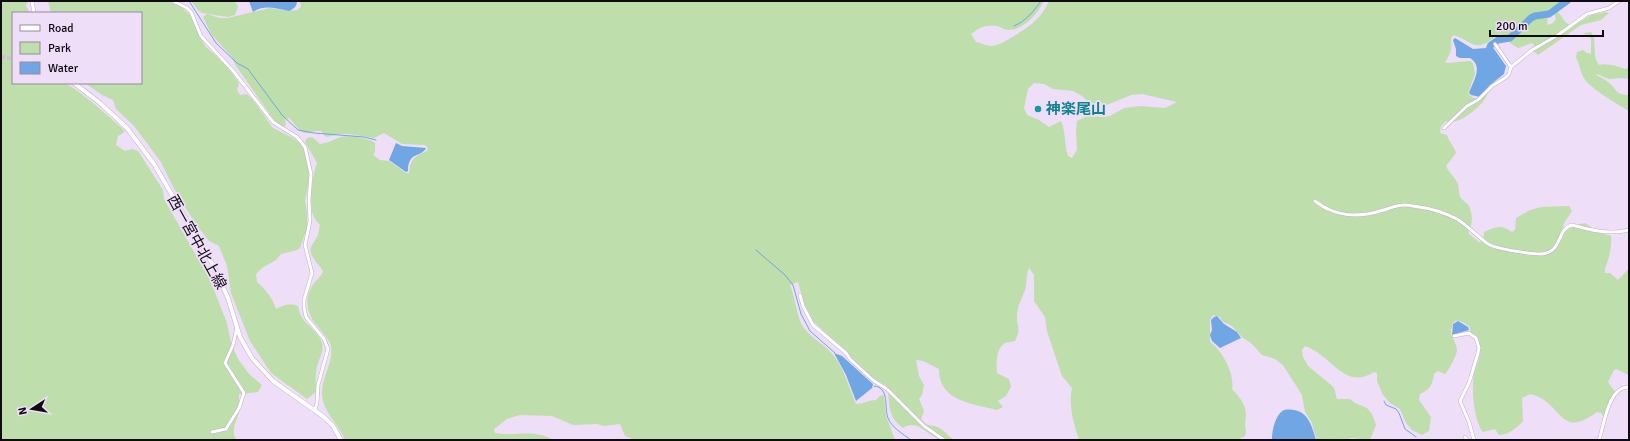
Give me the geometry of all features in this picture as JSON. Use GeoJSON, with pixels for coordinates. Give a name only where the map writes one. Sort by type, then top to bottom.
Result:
{"type":"FeatureCollection","features":[{"type":"Feature","properties":{"kind":"main road","name":"西一宮中北上線"},"geometry":{"type":"LineString","coordinates":[[75,84],[100,103],[127,128],[154,164],[213,265],[228,298],[245,348],[262,370],[283,388],[315,409],[333,426],[341,440]]}},
{"type":"Feature","properties":{"kind":"street"},"geometry":{"type":"LineString","coordinates":[[32,1],[34,12]]}},
{"type":"Feature","properties":{"kind":"street"},"geometry":{"type":"LineString","coordinates":[[173,1],[187,8],[191,12],[197,28],[204,40],[234,72],[273,122],[297,137],[305,147],[311,174],[309,200],[310,221],[305,246],[312,273],[304,300],[304,307],[306,317],[324,339],[328,348],[318,385],[317,403],[315,409]]}},
{"type":"Feature","properties":{"kind":"street"},"geometry":{"type":"LineString","coordinates":[[1444,128],[1467,106],[1478,100],[1492,86],[1505,78],[1509,74],[1511,67],[1532,50],[1558,35],[1587,14],[1609,8],[1619,1]]}},
{"type":"Feature","properties":{"kind":"street"},"geometry":{"type":"LineString","coordinates":[[1495,44],[1511,67]]}},
{"type":"Feature","properties":{"kind":"street"},"geometry":{"type":"LineString","coordinates":[[1315,201],[1330,210],[1354,216],[1371,214],[1403,205],[1440,212],[1463,223],[1488,244],[1494,247],[1541,254],[1553,250],[1557,245],[1564,229],[1572,225],[1602,232],[1622,232],[1629,230]]}},
{"type":"Feature","properties":{"kind":"street"},"geometry":{"type":"LineString","coordinates":[[800,295],[803,306],[813,325],[846,353],[850,359],[874,381],[887,389],[924,426],[944,440]]}},
{"type":"Feature","properties":{"kind":"street"},"geometry":{"type":"LineString","coordinates":[[212,432],[226,430],[239,408],[244,393],[225,363],[233,345],[237,327]]}},
{"type":"Feature","properties":{"kind":"street"},"geometry":{"type":"LineString","coordinates":[[1454,336],[1469,333],[1476,338],[1479,348],[1477,363],[1472,372],[1470,383],[1460,401]]}},
{"type":"Feature","properties":{"kind":"street"},"geometry":{"type":"LineString","coordinates":[[1599,440],[1607,407],[1613,397],[1622,388],[1629,386]]}},
{"type":"Feature","properties":{"kind":"street"},"geometry":{"type":"LineString","coordinates":[[1458,396],[1469,422],[1474,440]]}},
{"type":"Feature","properties":{"kind":"green space"},"geometry":{"type":"Polygon","coordinates":[[[1,1],[28,1],[26,6],[29,12],[12,12],[12,84],[66,84],[96,106],[125,131],[118,136],[116,145],[125,151],[132,149],[138,151],[163,190],[164,199],[210,280],[227,323],[231,343],[238,359],[249,374],[262,385],[258,392],[239,394],[239,411],[234,429],[237,440],[1,440],[1,1]]]}},
{"type":"Feature","properties":{"kind":"green space"},"geometry":{"type":"Polygon","coordinates":[[[48,1],[168,1],[181,7],[190,15],[206,47],[226,65],[239,83],[237,90],[240,95],[247,94],[273,128],[295,139],[301,144],[306,155],[309,170],[308,187],[305,200],[307,228],[300,248],[281,254],[276,260],[262,268],[256,274],[257,282],[273,301],[276,309],[287,305],[298,306],[299,312],[305,322],[320,338],[322,343],[322,352],[316,373],[316,392],[307,399],[271,373],[250,341],[231,293],[227,266],[219,246],[209,241],[195,223],[173,187],[161,162],[134,126],[116,109],[113,100],[102,95],[86,84],[142,84],[142,12],[51,12],[48,1]]]}},
{"type":"Feature","properties":{"kind":"green space"},"geometry":{"type":"Polygon","coordinates":[[[191,1],[234,1],[238,6],[235,15],[228,17],[202,13],[191,1]]]}},
{"type":"Feature","properties":{"kind":"green space"},"geometry":{"type":"Polygon","coordinates":[[[300,1],[1044,1],[1034,16],[1020,27],[1006,30],[993,25],[986,26],[971,34],[976,42],[988,46],[1003,43],[1027,28],[1042,14],[1049,1],[1564,1],[1549,9],[1548,25],[1553,23],[1556,19],[1554,14],[1556,11],[1566,23],[1573,26],[1591,15],[1606,12],[1609,13],[1601,20],[1581,25],[1538,55],[1533,51],[1534,45],[1532,43],[1518,48],[1507,41],[1500,34],[1480,45],[1473,44],[1454,35],[1451,38],[1451,51],[1445,62],[1470,61],[1473,63],[1475,74],[1468,93],[1470,96],[1478,98],[1488,92],[1484,101],[1474,111],[1457,121],[1446,121],[1441,126],[1440,133],[1447,135],[1456,153],[1446,166],[1458,184],[1460,197],[1469,206],[1472,222],[1468,230],[1469,234],[1479,242],[1483,242],[1484,232],[1498,227],[1508,229],[1512,232],[1515,230],[1516,218],[1530,210],[1542,207],[1569,206],[1572,211],[1564,223],[1562,231],[1566,231],[1579,224],[1585,223],[1600,233],[1611,236],[1611,248],[1605,273],[1610,273],[1618,280],[1629,268],[1629,375],[1616,369],[1614,370],[1608,382],[1617,395],[1607,414],[1603,416],[1601,413],[1597,412],[1584,420],[1575,422],[1567,421],[1541,398],[1530,394],[1522,398],[1523,421],[1516,428],[1502,435],[1499,435],[1495,429],[1483,432],[1475,413],[1473,396],[1473,380],[1480,354],[1480,347],[1478,340],[1471,332],[1469,326],[1456,321],[1453,324],[1451,332],[1457,351],[1452,363],[1445,374],[1438,371],[1434,374],[1433,381],[1430,386],[1427,390],[1420,394],[1419,400],[1431,417],[1429,431],[1422,435],[1412,430],[1406,423],[1400,409],[1390,403],[1383,395],[1377,381],[1377,373],[1374,372],[1364,377],[1354,377],[1346,374],[1338,370],[1314,350],[1305,346],[1302,350],[1303,357],[1308,366],[1334,388],[1337,399],[1350,399],[1367,408],[1372,414],[1376,425],[1370,440],[1352,438],[1344,440],[1317,440],[1311,421],[1305,412],[1302,395],[1283,365],[1275,359],[1262,355],[1232,326],[1222,321],[1220,317],[1213,315],[1210,320],[1210,342],[1215,346],[1227,363],[1232,376],[1232,389],[1244,405],[1246,413],[1245,436],[1237,440],[1079,440],[1071,408],[1072,388],[1062,376],[1047,331],[1045,317],[1034,301],[1034,275],[1029,268],[1025,290],[1019,305],[1017,336],[1015,341],[1002,345],[997,356],[997,373],[1009,379],[1011,387],[1006,396],[998,401],[1003,407],[997,410],[978,406],[959,399],[944,388],[940,380],[939,369],[923,361],[916,360],[919,376],[924,385],[922,395],[919,399],[924,411],[921,419],[928,425],[938,427],[954,440],[940,440],[921,428],[913,425],[903,428],[894,419],[890,409],[887,386],[873,378],[813,321],[804,303],[798,282],[790,285],[803,327],[834,356],[844,374],[856,404],[876,400],[881,395],[884,396],[886,416],[895,440],[635,440],[625,436],[620,424],[604,426],[597,424],[573,425],[552,416],[520,415],[507,419],[494,429],[495,433],[538,434],[554,440],[345,440],[328,413],[323,401],[322,388],[331,358],[331,346],[312,318],[307,303],[309,292],[313,284],[323,272],[311,252],[312,246],[318,235],[320,225],[313,215],[311,205],[311,193],[317,163],[305,142],[307,138],[312,137],[320,144],[346,136],[372,141],[375,143],[375,152],[373,155],[380,160],[389,161],[406,173],[409,173],[412,161],[427,151],[428,148],[425,145],[402,144],[384,133],[374,138],[349,134],[326,137],[321,131],[309,133],[302,132],[289,118],[285,119],[286,124],[284,127],[276,123],[236,66],[231,56],[211,34],[203,17],[207,14],[220,18],[228,18],[270,8],[289,11],[297,10],[301,7],[300,1]],[[1034,83],[1028,89],[1024,108],[1027,115],[1039,120],[1049,127],[1061,121],[1064,129],[1068,156],[1072,158],[1077,150],[1077,121],[1087,116],[1110,116],[1124,108],[1141,106],[1165,108],[1177,102],[1142,94],[1131,95],[1102,107],[1091,104],[1082,96],[1073,91],[1053,89],[1044,84],[1034,83]]]}},
{"type":"Feature","properties":{"kind":"green space"},"geometry":{"type":"Polygon","coordinates":[[[1591,32],[1594,40],[1595,57],[1599,65],[1609,65],[1625,69],[1629,67],[1629,79],[1609,79],[1597,74],[1596,75],[1608,82],[1619,93],[1629,95],[1629,111],[1592,87],[1583,76],[1576,58],[1577,52],[1583,50],[1591,54],[1591,39],[1588,35],[1583,34],[1591,32]]]}},
{"type":"Feature","properties":{"kind":"water"},"geometry":{"type":"Polygon","coordinates":[[[249,1],[297,1],[295,7],[289,11],[275,8],[262,8],[253,12],[249,1]]]}},
{"type":"Feature","properties":{"kind":"water"},"geometry":{"type":"Polygon","coordinates":[[[1455,38],[1473,49],[1486,48],[1487,45],[1492,42],[1492,46],[1506,66],[1504,74],[1490,85],[1480,97],[1469,93],[1475,79],[1477,70],[1476,66],[1470,58],[1460,58],[1456,56],[1456,49],[1453,40],[1455,38]]]}},
{"type":"Feature","properties":{"kind":"water"},"geometry":{"type":"Polygon","coordinates":[[[396,143],[402,146],[426,148],[410,160],[408,171],[406,172],[389,160],[396,143]]]}},
{"type":"Feature","properties":{"kind":"water"},"geometry":{"type":"Polygon","coordinates":[[[1217,316],[1224,324],[1237,332],[1241,338],[1220,348],[1212,341],[1210,335],[1212,330],[1211,320],[1217,316]]]}},
{"type":"Feature","properties":{"kind":"water"},"geometry":{"type":"Polygon","coordinates":[[[1458,321],[1468,327],[1469,330],[1452,335],[1453,324],[1458,321]]]}},
{"type":"Feature","properties":{"kind":"water"},"geometry":{"type":"Polygon","coordinates":[[[834,353],[842,356],[873,384],[872,388],[856,401],[846,375],[834,353]]]}},
{"type":"Feature","properties":{"kind":"water"},"geometry":{"type":"Polygon","coordinates":[[[1284,410],[1298,411],[1302,413],[1312,427],[1316,440],[1272,440],[1273,428],[1276,419],[1284,410]]]}},
{"type":"Feature","properties":{"kind":"waterway"},"geometry":{"type":"LineString","coordinates":[[189,1],[216,43],[237,63],[248,69],[282,115],[298,130],[314,133],[364,137],[376,140]]}},
{"type":"Feature","properties":{"kind":"waterway"},"geometry":{"type":"LineString","coordinates":[[1014,26],[1026,19],[1041,1]]}},
{"type":"Feature","properties":{"kind":"waterway"},"geometry":{"type":"LineString","coordinates":[[1491,45],[1498,40],[1510,38],[1531,18],[1549,14],[1567,1]]}},
{"type":"Feature","properties":{"kind":"waterway"},"geometry":{"type":"LineString","coordinates":[[756,250],[785,275],[793,285],[801,314],[810,331],[835,353]]}},
{"type":"Feature","properties":{"kind":"waterway"},"geometry":{"type":"LineString","coordinates":[[874,386],[879,387],[884,394],[888,418],[892,424],[911,440]]}},
{"type":"Feature","properties":{"kind":"waterway"},"geometry":{"type":"LineString","coordinates":[[1384,401],[1386,405],[1396,409],[1405,429],[1416,437]]}},
{"type":"Feature","properties":{"kind":"tunnel"},"geometry":{"type":"LineString","coordinates":[[1,57],[12,58]]}},
{"type":"Feature","properties":{"kind":"place","name":"神楽尾山"},"geometry":{"type":"Point","coordinates":[1038,109]}}]}
